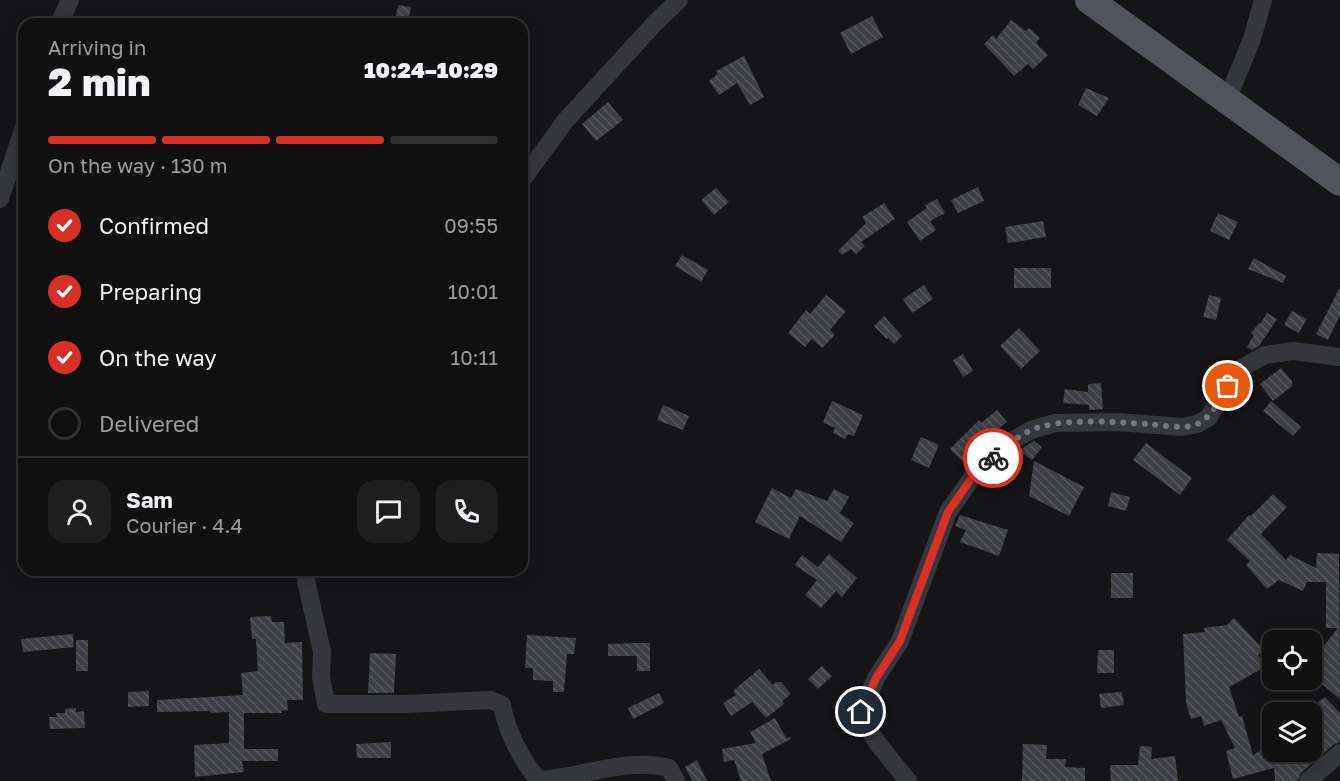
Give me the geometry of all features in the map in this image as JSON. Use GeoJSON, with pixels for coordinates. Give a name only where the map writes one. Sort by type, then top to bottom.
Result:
{"type":"FeatureCollection","features":[{"type":"Feature","properties":{"kind":"main road"},"geometry":{"type":"LineString","coordinates":[[1089,0],[1340,182]]}},
{"type":"Feature","properties":{"kind":"street"},"geometry":{"type":"LineString","coordinates":[[62,18],[70,0]]}},
{"type":"Feature","properties":{"kind":"street"},"geometry":{"type":"LineString","coordinates":[[528,172],[566,120],[679,0]]}},
{"type":"Feature","properties":{"kind":"street"},"geometry":{"type":"LineString","coordinates":[[1227,100],[1252,39],[1263,0]]}},
{"type":"Feature","properties":{"kind":"street"},"geometry":{"type":"LineString","coordinates":[[0,199],[18,145]]}},
{"type":"Feature","properties":{"kind":"street"},"geometry":{"type":"LineString","coordinates":[[902,779],[863,721],[861,712],[876,678],[900,641],[948,512],[976,472],[1012,441],[1031,430],[1055,423],[1118,422],[1182,427],[1197,424],[1208,418],[1240,369],[1265,355],[1293,351],[1340,357]]}},
{"type":"Feature","properties":{"kind":"street"},"geometry":{"type":"LineString","coordinates":[[306,576],[322,652],[321,677],[326,704],[407,704],[491,700],[502,705],[506,727],[523,761],[538,780],[597,769],[653,764],[669,768],[676,781]]}},
{"type":"Feature","properties":{"kind":"street"},"geometry":{"type":"LineString","coordinates":[[1308,781],[1340,753]]}},
{"type":"Feature","properties":{"kind":"building"},"geometry":{"type":"Polygon","coordinates":[[[398,5],[411,7],[409,18],[396,18],[398,5]]]}},
{"type":"Feature","properties":{"kind":"building"},"geometry":{"type":"Polygon","coordinates":[[[872,16],[883,37],[851,54],[840,33],[872,16]]]}},
{"type":"Feature","properties":{"kind":"building"},"geometry":{"type":"Polygon","coordinates":[[[1011,20],[1026,31],[1029,28],[1040,38],[1036,43],[1048,55],[1033,69],[1028,64],[1014,76],[984,44],[993,35],[996,39],[1011,20]]]}},
{"type":"Feature","properties":{"kind":"building"},"geometry":{"type":"Polygon","coordinates":[[[744,56],[764,97],[750,105],[737,83],[719,95],[709,81],[718,74],[716,71],[744,56]]]}},
{"type":"Feature","properties":{"kind":"building"},"geometry":{"type":"Polygon","coordinates":[[[1086,88],[1109,98],[1097,116],[1078,105],[1086,88]]]}},
{"type":"Feature","properties":{"kind":"building"},"geometry":{"type":"Polygon","coordinates":[[[608,102],[623,120],[596,141],[582,124],[608,102]]]}},
{"type":"Feature","properties":{"kind":"building"},"geometry":{"type":"Polygon","coordinates":[[[978,187],[984,201],[958,213],[951,200],[978,187]]]}},
{"type":"Feature","properties":{"kind":"building"},"geometry":{"type":"Polygon","coordinates":[[[716,188],[729,202],[714,215],[701,200],[716,188]]]}},
{"type":"Feature","properties":{"kind":"building"},"geometry":{"type":"Polygon","coordinates":[[[937,199],[945,213],[930,221],[936,230],[920,241],[907,222],[927,208],[925,205],[937,199]]]}},
{"type":"Feature","properties":{"kind":"building"},"geometry":{"type":"Polygon","coordinates":[[[884,203],[895,219],[861,242],[865,246],[856,254],[851,249],[842,255],[838,251],[866,223],[862,217],[884,203]]]}},
{"type":"Feature","properties":{"kind":"building"},"geometry":{"type":"Polygon","coordinates":[[[1218,213],[1238,222],[1229,240],[1210,231],[1218,213]]]}},
{"type":"Feature","properties":{"kind":"building"},"geometry":{"type":"Polygon","coordinates":[[[1043,221],[1046,237],[1008,243],[1005,227],[1043,221]]]}},
{"type":"Feature","properties":{"kind":"building"},"geometry":{"type":"Polygon","coordinates":[[[682,255],[708,270],[701,282],[675,266],[682,255]]]}},
{"type":"Feature","properties":{"kind":"building"},"geometry":{"type":"Polygon","coordinates":[[[1254,258],[1286,276],[1283,283],[1248,269],[1254,258]]]}},
{"type":"Feature","properties":{"kind":"building"},"geometry":{"type":"Polygon","coordinates":[[[1014,268],[1051,268],[1051,288],[1014,288],[1014,268]]]}},
{"type":"Feature","properties":{"kind":"building"},"geometry":{"type":"Polygon","coordinates":[[[924,285],[933,299],[912,313],[903,299],[924,285]]]}},
{"type":"Feature","properties":{"kind":"building"},"geometry":{"type":"Polygon","coordinates":[[[1340,287],[1340,315],[1328,340],[1316,334],[1340,287]]]}},
{"type":"Feature","properties":{"kind":"building"},"geometry":{"type":"Polygon","coordinates":[[[826,295],[846,311],[830,330],[835,335],[822,348],[812,339],[805,347],[788,333],[806,310],[810,314],[826,295]]]}},
{"type":"Feature","properties":{"kind":"building"},"geometry":{"type":"Polygon","coordinates":[[[1209,295],[1221,298],[1216,320],[1203,317],[1209,295]]]}},
{"type":"Feature","properties":{"kind":"building"},"geometry":{"type":"Polygon","coordinates":[[[1292,311],[1307,319],[1299,333],[1284,325],[1292,311]]]}},
{"type":"Feature","properties":{"kind":"building"},"geometry":{"type":"Polygon","coordinates":[[[1267,313],[1277,319],[1259,346],[1252,350],[1247,347],[1254,335],[1251,333],[1267,313]]]}},
{"type":"Feature","properties":{"kind":"building"},"geometry":{"type":"Polygon","coordinates":[[[884,316],[902,336],[894,344],[874,326],[884,316]]]}},
{"type":"Feature","properties":{"kind":"building"},"geometry":{"type":"Polygon","coordinates":[[[1019,328],[1040,351],[1021,369],[1000,346],[1019,328]]]}},
{"type":"Feature","properties":{"kind":"building"},"geometry":{"type":"Polygon","coordinates":[[[963,354],[973,371],[963,377],[953,360],[963,354]]]}},
{"type":"Feature","properties":{"kind":"building"},"geometry":{"type":"Polygon","coordinates":[[[1281,368],[1292,381],[1292,386],[1273,401],[1260,384],[1281,368]]]}},
{"type":"Feature","properties":{"kind":"building"},"geometry":{"type":"Polygon","coordinates":[[[1101,383],[1103,409],[1089,410],[1089,405],[1063,403],[1065,389],[1088,392],[1088,384],[1101,383]]]}},
{"type":"Feature","properties":{"kind":"building"},"geometry":{"type":"Polygon","coordinates":[[[832,401],[863,415],[854,436],[848,434],[845,439],[833,433],[835,428],[823,422],[832,401]]]}},
{"type":"Feature","properties":{"kind":"building"},"geometry":{"type":"Polygon","coordinates":[[[1271,401],[1301,427],[1293,436],[1263,411],[1271,401]]]}},
{"type":"Feature","properties":{"kind":"building"},"geometry":{"type":"Polygon","coordinates":[[[663,405],[689,416],[683,430],[657,420],[663,405]]]}},
{"type":"Feature","properties":{"kind":"building"},"geometry":{"type":"Polygon","coordinates":[[[997,410],[1007,422],[992,434],[996,438],[967,466],[950,449],[979,420],[981,423],[997,410]]]}},
{"type":"Feature","properties":{"kind":"building"},"geometry":{"type":"Polygon","coordinates":[[[921,437],[939,445],[929,468],[911,460],[921,437]]]}},
{"type":"Feature","properties":{"kind":"building"},"geometry":{"type":"Polygon","coordinates":[[[1034,441],[1042,447],[1032,460],[1021,452],[1024,447],[1034,441]]]}},
{"type":"Feature","properties":{"kind":"building"},"geometry":{"type":"Polygon","coordinates":[[[1146,443],[1192,478],[1180,495],[1133,460],[1146,443]]]}},
{"type":"Feature","properties":{"kind":"building"},"geometry":{"type":"Polygon","coordinates":[[[1034,461],[1084,487],[1069,516],[1029,496],[1034,461]]]}},
{"type":"Feature","properties":{"kind":"building"},"geometry":{"type":"Polygon","coordinates":[[[772,488],[791,498],[796,489],[827,501],[834,489],[849,497],[840,513],[854,523],[841,542],[800,516],[789,539],[755,522],[772,488]]]}},
{"type":"Feature","properties":{"kind":"building"},"geometry":{"type":"Polygon","coordinates":[[[1111,492],[1130,497],[1126,511],[1108,506],[1111,492]]]}},
{"type":"Feature","properties":{"kind":"building"},"geometry":{"type":"Polygon","coordinates":[[[1273,494],[1287,507],[1261,534],[1286,560],[1290,555],[1316,568],[1317,553],[1339,554],[1340,699],[1322,684],[1322,648],[1338,628],[1326,628],[1326,582],[1307,582],[1303,591],[1279,580],[1267,589],[1246,565],[1250,561],[1227,540],[1249,515],[1251,516],[1273,494]]]}},
{"type":"Feature","properties":{"kind":"building"},"geometry":{"type":"Polygon","coordinates":[[[960,515],[1008,530],[999,556],[960,542],[966,530],[955,526],[960,515]]]}},
{"type":"Feature","properties":{"kind":"building"},"geometry":{"type":"Polygon","coordinates":[[[829,554],[857,578],[842,597],[836,591],[821,608],[805,595],[817,580],[795,565],[802,555],[818,567],[829,554]]]}},
{"type":"Feature","properties":{"kind":"building"},"geometry":{"type":"Polygon","coordinates":[[[1111,573],[1133,573],[1133,598],[1111,598],[1111,573]]]}},
{"type":"Feature","properties":{"kind":"building"},"geometry":{"type":"Polygon","coordinates":[[[271,616],[272,622],[284,622],[285,643],[302,642],[303,700],[287,700],[288,710],[282,713],[244,713],[244,749],[278,749],[278,761],[242,761],[244,772],[195,777],[194,745],[229,743],[229,712],[157,712],[157,700],[243,695],[241,673],[258,671],[256,639],[252,639],[250,617],[271,616]]]}},
{"type":"Feature","properties":{"kind":"building"},"geometry":{"type":"Polygon","coordinates":[[[1234,618],[1262,648],[1262,652],[1258,655],[1262,662],[1262,669],[1229,687],[1239,717],[1242,716],[1253,755],[1262,750],[1262,762],[1314,762],[1301,773],[1297,781],[1275,781],[1274,768],[1233,779],[1226,751],[1235,748],[1221,720],[1204,726],[1201,716],[1191,719],[1186,703],[1183,634],[1205,632],[1204,628],[1227,625],[1234,618]]]}},
{"type":"Feature","properties":{"kind":"building"},"geometry":{"type":"Polygon","coordinates":[[[73,634],[74,647],[23,652],[21,639],[73,634]]]}},
{"type":"Feature","properties":{"kind":"building"},"geometry":{"type":"Polygon","coordinates":[[[527,635],[576,638],[574,654],[567,654],[564,692],[553,692],[553,681],[533,680],[533,668],[525,668],[527,635]]]}},
{"type":"Feature","properties":{"kind":"building"},"geometry":{"type":"Polygon","coordinates":[[[76,640],[88,640],[88,671],[76,671],[76,640]]]}},
{"type":"Feature","properties":{"kind":"building"},"geometry":{"type":"Polygon","coordinates":[[[650,643],[650,671],[637,671],[637,656],[608,656],[608,644],[650,643]]]}},
{"type":"Feature","properties":{"kind":"building"},"geometry":{"type":"Polygon","coordinates":[[[1098,650],[1114,650],[1114,673],[1097,673],[1098,650]]]}},
{"type":"Feature","properties":{"kind":"building"},"geometry":{"type":"Polygon","coordinates":[[[370,653],[396,654],[394,693],[368,693],[370,653]]]}},
{"type":"Feature","properties":{"kind":"building"},"geometry":{"type":"Polygon","coordinates":[[[822,666],[832,676],[818,689],[808,679],[822,666]]]}},
{"type":"Feature","properties":{"kind":"building"},"geometry":{"type":"Polygon","coordinates":[[[759,669],[773,685],[781,682],[791,694],[782,701],[784,704],[766,718],[752,702],[731,716],[723,703],[736,695],[733,691],[759,669]]]}},
{"type":"Feature","properties":{"kind":"building"},"geometry":{"type":"Polygon","coordinates":[[[149,691],[149,706],[128,707],[128,692],[149,691]]]}},
{"type":"Feature","properties":{"kind":"building"},"geometry":{"type":"Polygon","coordinates":[[[1122,692],[1124,705],[1101,708],[1099,694],[1122,692]]]}},
{"type":"Feature","properties":{"kind":"building"},"geometry":{"type":"Polygon","coordinates":[[[659,693],[664,703],[633,719],[628,708],[659,693]]]}},
{"type":"Feature","properties":{"kind":"building"},"geometry":{"type":"Polygon","coordinates":[[[1325,697],[1340,713],[1340,742],[1322,755],[1322,702],[1319,702],[1325,697]]]}},
{"type":"Feature","properties":{"kind":"building"},"geometry":{"type":"Polygon","coordinates":[[[76,708],[76,712],[84,711],[85,728],[50,729],[49,717],[57,717],[56,713],[65,713],[65,709],[76,708]]]}},
{"type":"Feature","properties":{"kind":"building"},"geometry":{"type":"Polygon","coordinates":[[[775,718],[786,738],[791,739],[762,754],[771,781],[741,781],[734,760],[724,762],[722,749],[756,743],[750,732],[775,718]]]}},
{"type":"Feature","properties":{"kind":"building"},"geometry":{"type":"Polygon","coordinates":[[[391,742],[391,758],[357,758],[356,744],[391,742]]]}},
{"type":"Feature","properties":{"kind":"building"},"geometry":{"type":"Polygon","coordinates":[[[1023,744],[1047,745],[1046,759],[1066,759],[1065,767],[1085,768],[1085,781],[1022,781],[1023,744]]]}},
{"type":"Feature","properties":{"kind":"building"},"geometry":{"type":"Polygon","coordinates":[[[1140,746],[1152,747],[1151,759],[1175,756],[1178,781],[1111,781],[1110,765],[1138,765],[1140,746]]]}},
{"type":"Feature","properties":{"kind":"building"},"geometry":{"type":"Polygon","coordinates":[[[697,760],[707,781],[692,781],[685,767],[697,760]]]}},
{"type":"Feature","properties":{"kind":"way so far"},"geometry":{"type":"LineString","coordinates":[[993,458],[1012,441],[1031,430],[1055,423],[1118,422],[1182,427],[1197,424],[1208,418],[1228,386]]}},
{"type":"Feature","properties":{"kind":"route"},"geometry":{"type":"LineString","coordinates":[[861,712],[876,678],[900,641],[948,512],[976,472],[993,458]]}}]}
